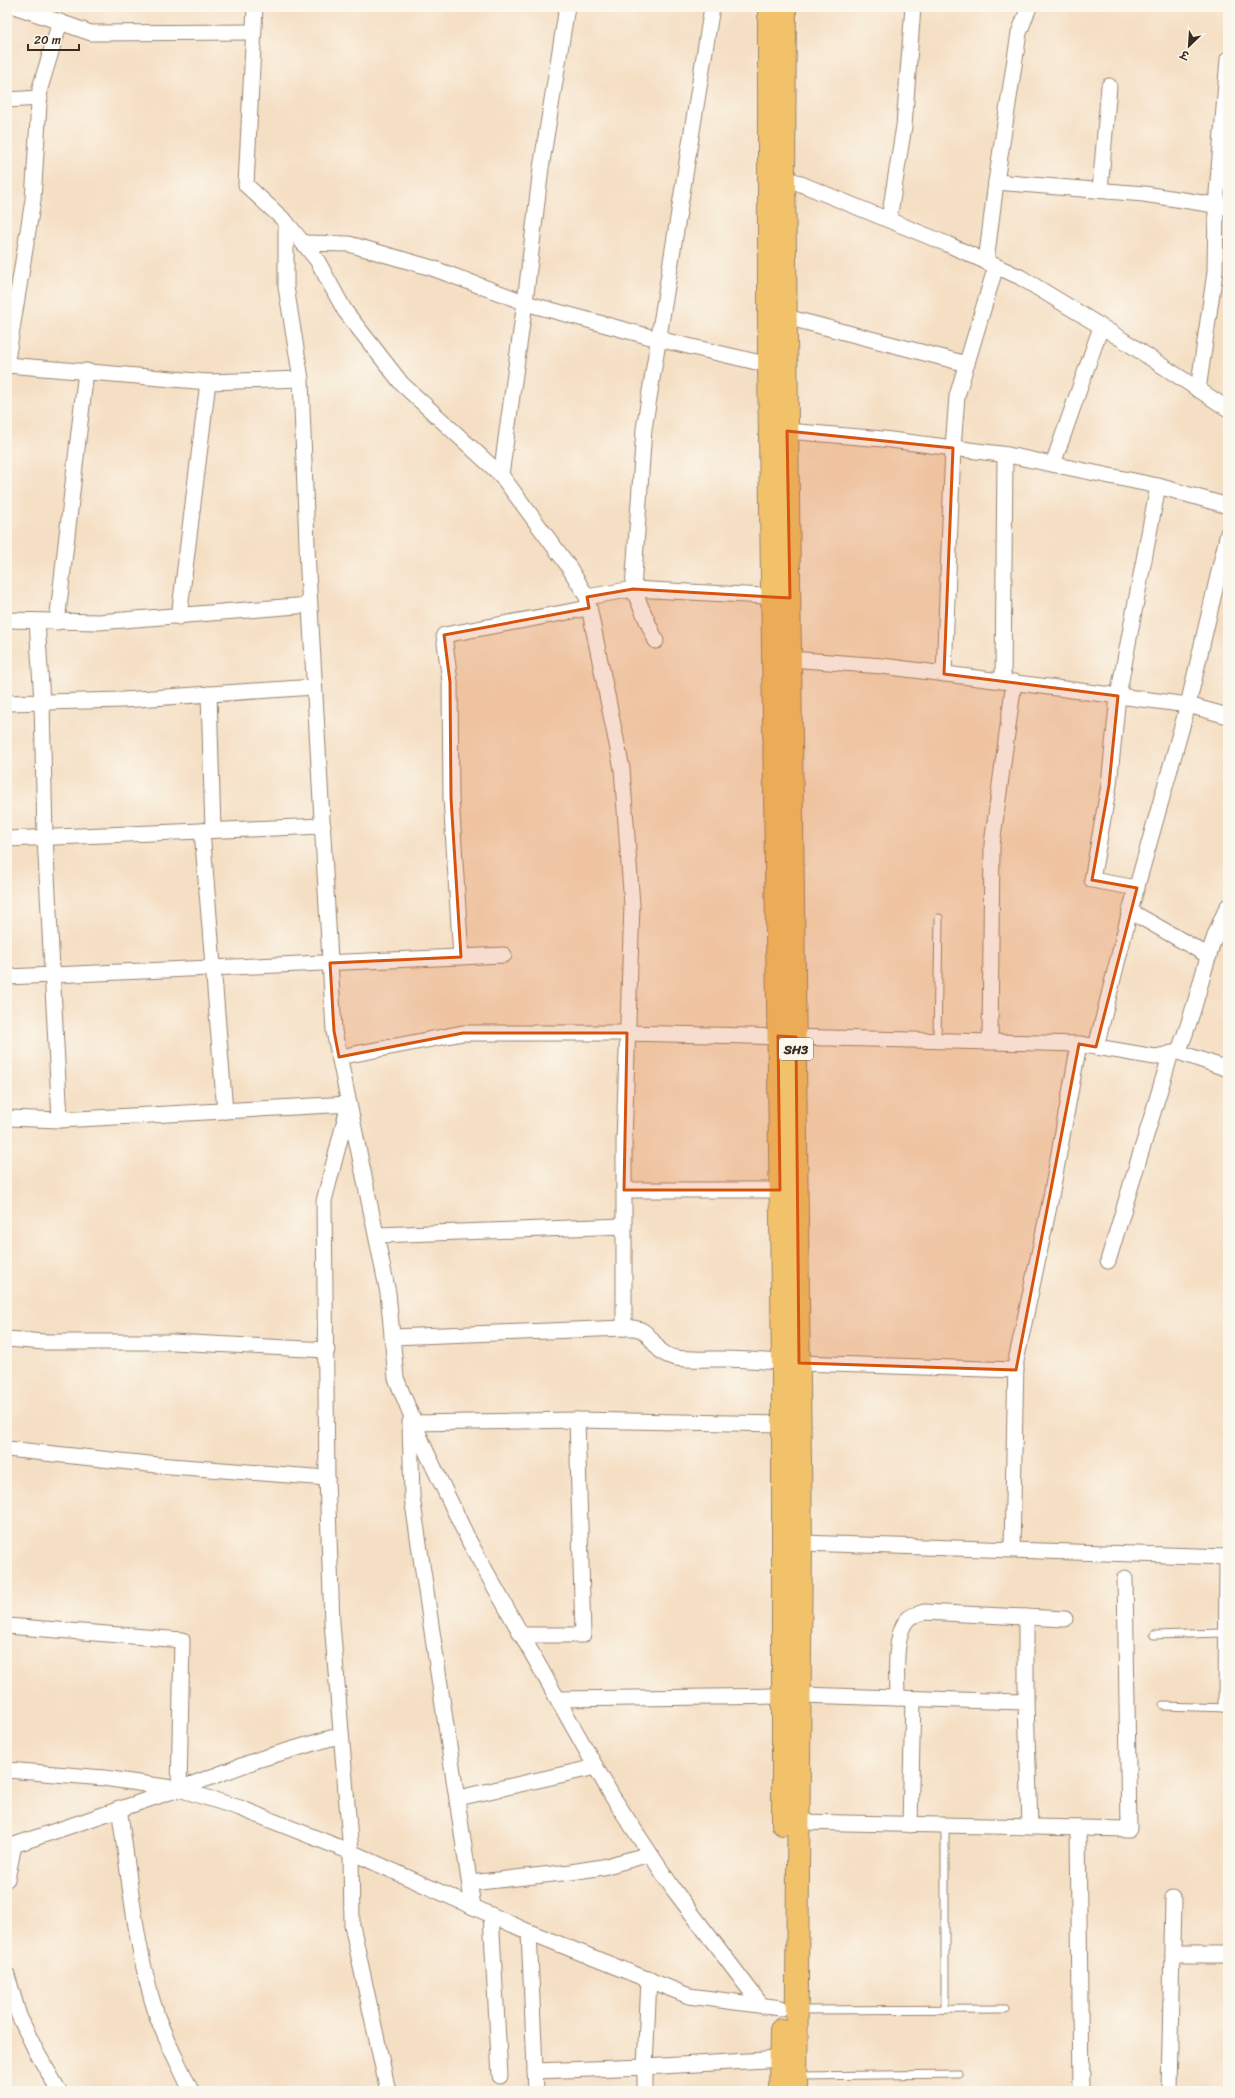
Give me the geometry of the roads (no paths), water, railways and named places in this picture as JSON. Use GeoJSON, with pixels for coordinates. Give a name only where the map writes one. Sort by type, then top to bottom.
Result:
{"type":"FeatureCollection","features":[{"type":"Feature","properties":{"kind":"main road","name":"SH3"},"geometry":{"type":"LineString","coordinates":[[769,7],[769,365],[781,597],[791,1362],[783,1424],[792,1696],[798,1822],[779,2008],[796,2084]]}},
{"type":"Feature","properties":{"kind":"main road","name":"SH3"},"geometry":{"type":"LineString","coordinates":[[780,2091],[779,2008],[792,1696],[801,1544],[780,1190],[787,1036],[790,659],[781,597],[788,431],[784,177],[785,7]]}},
{"type":"Feature","properties":{"kind":"street"},"geometry":{"type":"LineString","coordinates":[[17,7],[91,33],[253,32]]}},
{"type":"Feature","properties":{"kind":"street"},"geometry":{"type":"LineString","coordinates":[[255,7],[246,185],[286,222],[317,260],[345,311],[402,384],[501,475],[567,564],[588,603],[622,769],[632,905],[627,1033],[624,1190],[624,1328]]}},
{"type":"Feature","properties":{"kind":"street"},"geometry":{"type":"LineString","coordinates":[[501,475],[525,302],[541,168],[567,7]]}},
{"type":"Feature","properties":{"kind":"street"},"geometry":{"type":"LineString","coordinates":[[656,641],[633,589],[644,429],[712,7]]}},
{"type":"Feature","properties":{"kind":"street"},"geometry":{"type":"LineString","coordinates":[[889,219],[904,126],[913,7]]}},
{"type":"Feature","properties":{"kind":"street"},"geometry":{"type":"LineString","coordinates":[[944,674],[953,448],[957,396],[967,364],[991,264],[996,182],[1019,33],[1029,7]]}},
{"type":"Feature","properties":{"kind":"street"},"geometry":{"type":"LineString","coordinates":[[7,360],[33,200],[40,88],[60,22]]}},
{"type":"Feature","properties":{"kind":"street"},"geometry":{"type":"LineString","coordinates":[[1198,390],[1215,272],[1222,206],[1228,59]]}},
{"type":"Feature","properties":{"kind":"street"},"geometry":{"type":"LineString","coordinates":[[1100,190],[1109,86]]}},
{"type":"Feature","properties":{"kind":"street"},"geometry":{"type":"LineString","coordinates":[[7,100],[40,98]]}},
{"type":"Feature","properties":{"kind":"street"},"geometry":{"type":"LineString","coordinates":[[784,177],[889,219],[1020,277],[1228,409]]}},
{"type":"Feature","properties":{"kind":"street"},"geometry":{"type":"LineString","coordinates":[[996,182],[1144,194],[1222,206]]}},
{"type":"Feature","properties":{"kind":"street"},"geometry":{"type":"LineString","coordinates":[[286,222],[286,287],[301,379],[309,605],[334,1031],[388,1293],[396,1378],[425,1449],[470,1543],[596,1767],[674,1890],[779,2008]]}},
{"type":"Feature","properties":{"kind":"street"},"geometry":{"type":"LineString","coordinates":[[303,243],[349,244],[432,268],[525,302],[658,339],[769,365]]}},
{"type":"Feature","properties":{"kind":"street"},"geometry":{"type":"LineString","coordinates":[[786,317],[967,364]]}},
{"type":"Feature","properties":{"kind":"street"},"geometry":{"type":"LineString","coordinates":[[1053,464],[1101,327]]}},
{"type":"Feature","properties":{"kind":"street"},"geometry":{"type":"LineString","coordinates":[[7,365],[208,382],[301,379]]}},
{"type":"Feature","properties":{"kind":"street"},"geometry":{"type":"LineString","coordinates":[[57,622],[86,371]]}},
{"type":"Feature","properties":{"kind":"street"},"geometry":{"type":"LineString","coordinates":[[179,616],[208,382]]}},
{"type":"Feature","properties":{"kind":"street"},"geometry":{"type":"LineString","coordinates":[[788,431],[883,439],[1005,455],[1158,486],[1228,506]]}},
{"type":"Feature","properties":{"kind":"street"},"geometry":{"type":"LineString","coordinates":[[990,1042],[992,844],[1008,682],[1005,455]]}},
{"type":"Feature","properties":{"kind":"street"},"geometry":{"type":"LineString","coordinates":[[1137,888],[1092,880],[1109,785],[1118,696],[1158,486]]}},
{"type":"Feature","properties":{"kind":"street"},"geometry":{"type":"LineString","coordinates":[[1096,1047],[1130,910],[1188,705],[1228,533]]}},
{"type":"Feature","properties":{"kind":"street"},"geometry":{"type":"LineString","coordinates":[[461,957],[451,798],[450,682],[444,635],[588,603],[633,589],[781,597]]}},
{"type":"Feature","properties":{"kind":"street"},"geometry":{"type":"LineString","coordinates":[[7,620],[99,622],[309,605]]}},
{"type":"Feature","properties":{"kind":"street"},"geometry":{"type":"LineString","coordinates":[[37,621],[42,702],[45,837],[54,975],[60,1120]]}},
{"type":"Feature","properties":{"kind":"street"},"geometry":{"type":"LineString","coordinates":[[790,659],[882,666],[1188,705],[1228,716]]}},
{"type":"Feature","properties":{"kind":"street"},"geometry":{"type":"LineString","coordinates":[[7,704],[314,687]]}},
{"type":"Feature","properties":{"kind":"street"},"geometry":{"type":"LineString","coordinates":[[209,694],[208,831],[212,968],[225,1111]]}},
{"type":"Feature","properties":{"kind":"street"},"geometry":{"type":"LineString","coordinates":[[7,839],[323,826]]}},
{"type":"Feature","properties":{"kind":"street"},"geometry":{"type":"LineString","coordinates":[[1108,1261],[1175,1053],[1185,1037],[1217,928],[1228,906]]}},
{"type":"Feature","properties":{"kind":"street"},"geometry":{"type":"LineString","coordinates":[[1130,910],[1209,956]]}},
{"type":"Feature","properties":{"kind":"street"},"geometry":{"type":"LineString","coordinates":[[7,978],[504,955]]}},
{"type":"Feature","properties":{"kind":"street"},"geometry":{"type":"LineString","coordinates":[[339,1057],[464,1033],[627,1033],[1079,1044],[1155,1057],[1175,1053],[1228,1069]]}},
{"type":"Feature","properties":{"kind":"street"},"geometry":{"type":"LineString","coordinates":[[1012,1550],[1016,1361],[1050,1202],[1079,1044]]}},
{"type":"Feature","properties":{"kind":"street"},"geometry":{"type":"LineString","coordinates":[[7,1118],[60,1120],[349,1104]]}},
{"type":"Feature","properties":{"kind":"street"},"geometry":{"type":"LineString","coordinates":[[349,1104],[324,1201],[327,1350],[327,1478],[332,1623],[351,1852],[352,1924],[388,2091]]}},
{"type":"Feature","properties":{"kind":"street"},"geometry":{"type":"LineString","coordinates":[[624,1190],[780,1190]]}},
{"type":"Feature","properties":{"kind":"street"},"geometry":{"type":"LineString","coordinates":[[377,1235],[624,1226]]}},
{"type":"Feature","properties":{"kind":"street"},"geometry":{"type":"LineString","coordinates":[[392,1337],[636,1327],[646,1332],[659,1350],[676,1358],[1016,1370]]}},
{"type":"Feature","properties":{"kind":"street"},"geometry":{"type":"LineString","coordinates":[[7,1339],[44,1342],[172,1342],[327,1350]]}},
{"type":"Feature","properties":{"kind":"street"},"geometry":{"type":"LineString","coordinates":[[412,1418],[783,1424]]}},
{"type":"Feature","properties":{"kind":"street"},"geometry":{"type":"LineString","coordinates":[[412,1418],[412,1497],[458,1798],[473,1907]]}},
{"type":"Feature","properties":{"kind":"street"},"geometry":{"type":"LineString","coordinates":[[522,1634],[583,1635],[577,1420]]}},
{"type":"Feature","properties":{"kind":"street"},"geometry":{"type":"LineString","coordinates":[[7,1448],[158,1465],[327,1478]]}},
{"type":"Feature","properties":{"kind":"street"},"geometry":{"type":"LineString","coordinates":[[801,1544],[1225,1557]]}},
{"type":"Feature","properties":{"kind":"street"},"geometry":{"type":"LineString","coordinates":[[798,1822],[945,1826],[1130,1828],[1125,1578]]}},
{"type":"Feature","properties":{"kind":"street"},"geometry":{"type":"LineString","coordinates":[[897,1698],[899,1640],[903,1627],[910,1617],[924,1612],[1065,1619]]}},
{"type":"Feature","properties":{"kind":"street"},"geometry":{"type":"LineString","coordinates":[[1026,1617],[1026,1702],[1030,1827]]}},
{"type":"Feature","properties":{"kind":"street"},"geometry":{"type":"LineString","coordinates":[[7,1626],[182,1640],[179,1789]]}},
{"type":"Feature","properties":{"kind":"street"},"geometry":{"type":"LineString","coordinates":[[558,1699],[792,1696],[1026,1702]]}},
{"type":"Feature","properties":{"kind":"street"},"geometry":{"type":"LineString","coordinates":[[910,1825],[913,1699]]}},
{"type":"Feature","properties":{"kind":"street"},"geometry":{"type":"LineString","coordinates":[[7,1879],[10,1846],[179,1789],[260,1759],[341,1735]]}},
{"type":"Feature","properties":{"kind":"street"},"geometry":{"type":"LineString","coordinates":[[458,1798],[596,1767]]}},
{"type":"Feature","properties":{"kind":"street"},"geometry":{"type":"LineString","coordinates":[[7,1770],[104,1778],[179,1789],[240,1808],[351,1852],[529,1932],[690,1996],[779,2008]]}},
{"type":"Feature","properties":{"kind":"street"},"geometry":{"type":"LineString","coordinates":[[120,1808],[137,1934],[157,2017],[191,2091]]}},
{"type":"Feature","properties":{"kind":"street"},"geometry":{"type":"LineString","coordinates":[[1078,1828],[1081,2091]]}},
{"type":"Feature","properties":{"kind":"street"},"geometry":{"type":"LineString","coordinates":[[470,1883],[603,1867],[650,1854]]}},
{"type":"Feature","properties":{"kind":"street"},"geometry":{"type":"LineString","coordinates":[[1169,2091],[1173,1898]]}},
{"type":"Feature","properties":{"kind":"street"},"geometry":{"type":"LineString","coordinates":[[491,1915],[500,2076]]}},
{"type":"Feature","properties":{"kind":"street"},"geometry":{"type":"LineString","coordinates":[[529,1932],[536,2091]]}},
{"type":"Feature","properties":{"kind":"street"},"geometry":{"type":"LineString","coordinates":[[1172,1955],[1228,1955]]}},
{"type":"Feature","properties":{"kind":"street"},"geometry":{"type":"LineString","coordinates":[[7,1974],[19,2016],[36,2051],[59,2091]]}},
{"type":"Feature","properties":{"kind":"street"},"geometry":{"type":"LineString","coordinates":[[645,2091],[649,1979]]}},
{"type":"Feature","properties":{"kind":"street"},"geometry":{"type":"LineString","coordinates":[[535,2071],[645,2067],[780,2059]]}},
{"type":"Feature","properties":{"kind":"lane"},"geometry":{"type":"LineString","coordinates":[[937,1041],[939,918]]}},
{"type":"Feature","properties":{"kind":"lane"},"geometry":{"type":"LineString","coordinates":[[1163,1706],[1225,1708],[1222,1633],[1225,1557]]}},
{"type":"Feature","properties":{"kind":"lane"},"geometry":{"type":"LineString","coordinates":[[1154,1634],[1222,1633]]}},
{"type":"Feature","properties":{"kind":"lane"},"geometry":{"type":"LineString","coordinates":[[945,1826],[945,2009]]}},
{"type":"Feature","properties":{"kind":"lane"},"geometry":{"type":"LineString","coordinates":[[779,2008],[1006,2009]]}},
{"type":"Feature","properties":{"kind":"lane"},"geometry":{"type":"LineString","coordinates":[[796,2084],[959,2074]]}}]}
